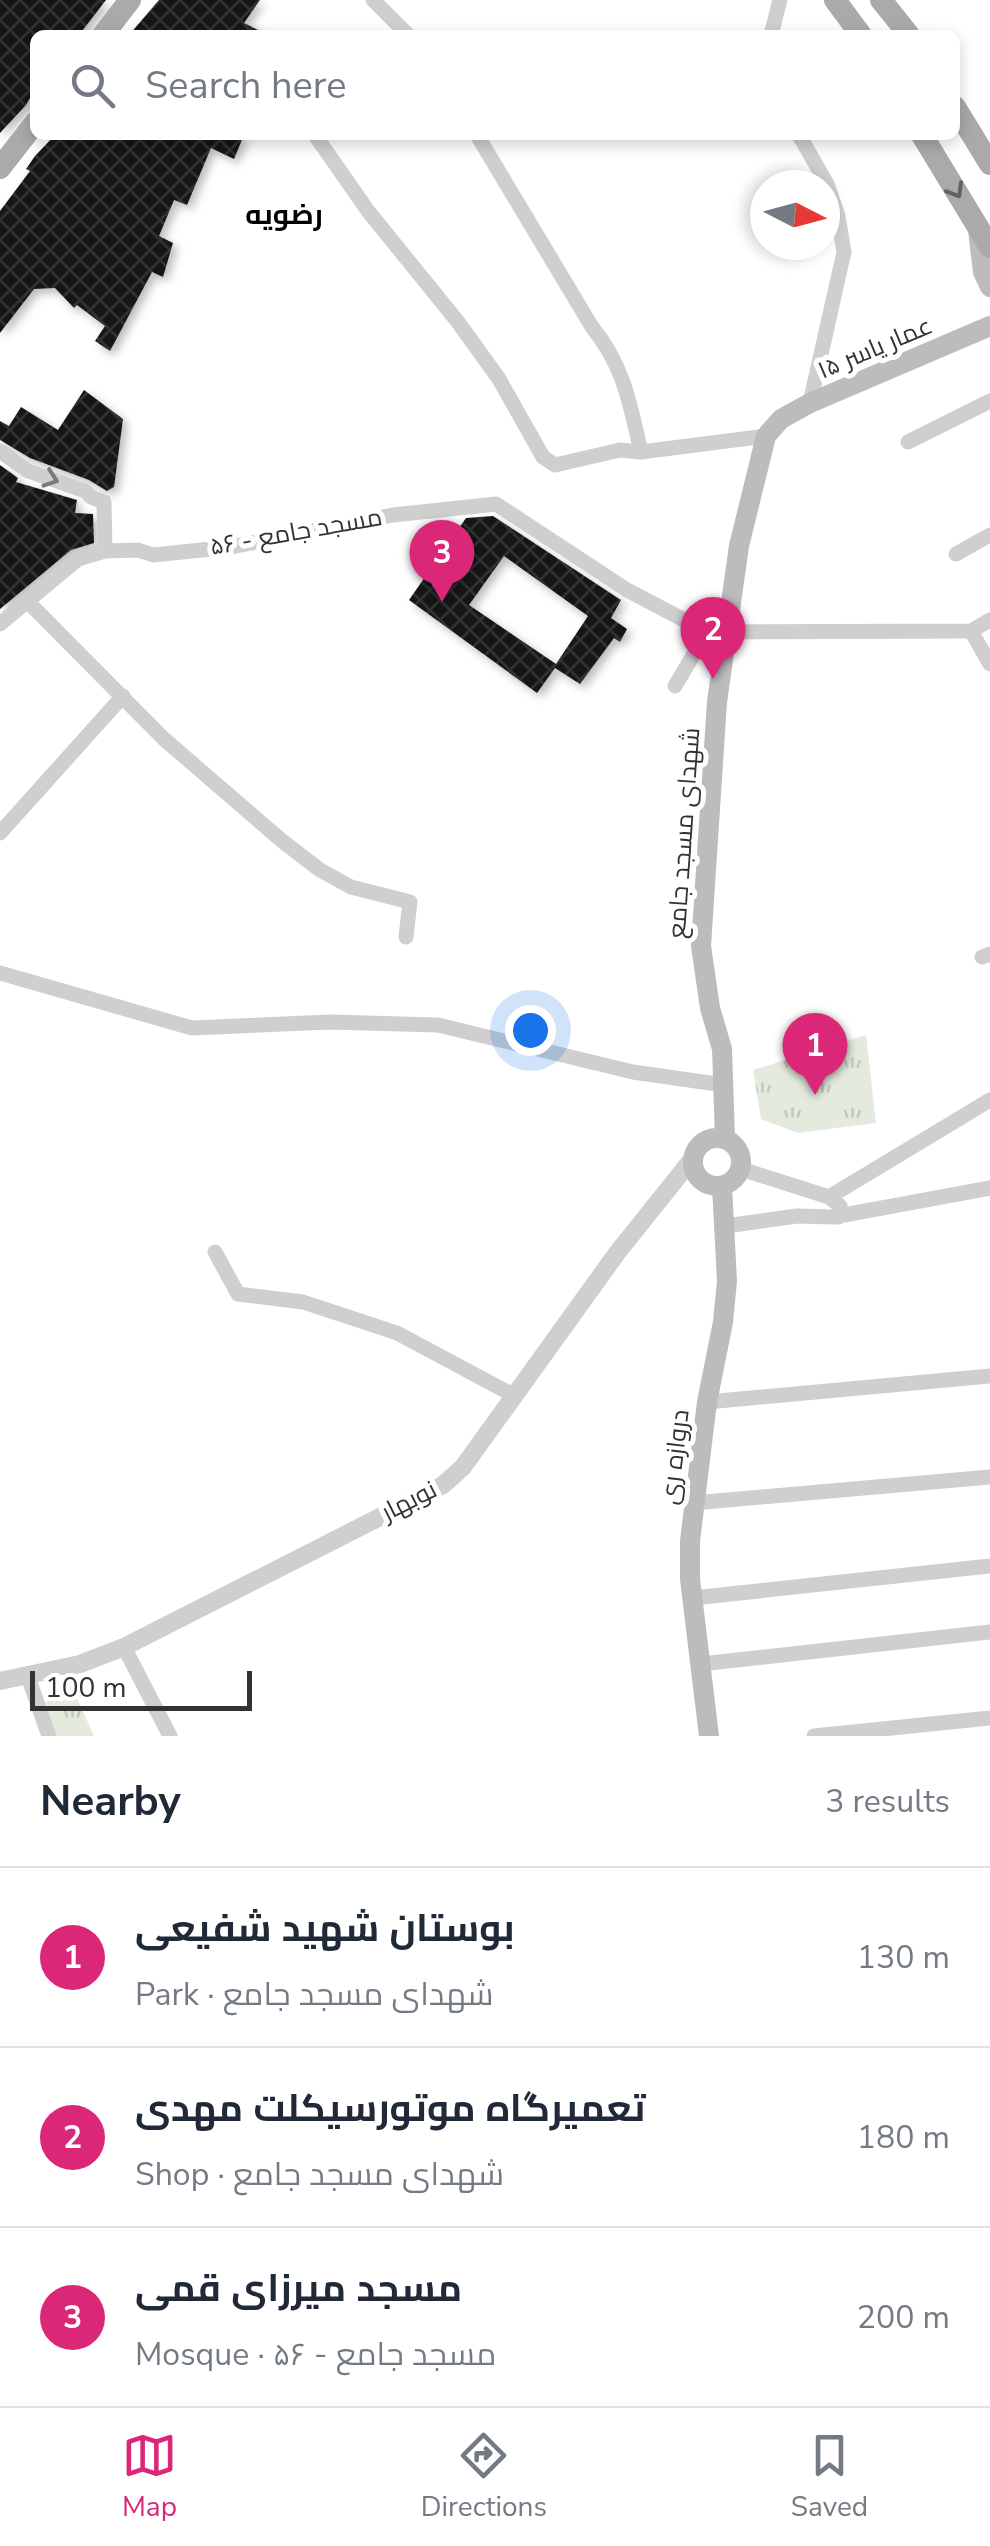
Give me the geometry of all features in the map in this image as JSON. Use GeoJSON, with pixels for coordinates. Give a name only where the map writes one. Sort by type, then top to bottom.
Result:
{"type":"FeatureCollection","features":[{"type":"Feature","properties":{"kind":"main road"},"geometry":{"type":"LineString","coordinates":[[107,30],[130,0]]}},
{"type":"Feature","properties":{"kind":"main road"},"geometry":{"type":"LineString","coordinates":[[835,0],[857,30]]}},
{"type":"Feature","properties":{"kind":"main road"},"geometry":{"type":"LineString","coordinates":[[881,0],[907,30]]}},
{"type":"Feature","properties":{"kind":"main road"},"geometry":{"type":"LineString","coordinates":[[900,0],[908,10],[910,30]]}},
{"type":"Feature","properties":{"kind":"main road"},"geometry":{"type":"LineString","coordinates":[[960,115],[990,164]]}},
{"type":"Feature","properties":{"kind":"main road"},"geometry":{"type":"LineString","coordinates":[[0,168],[30,129]]}},
{"type":"Feature","properties":{"kind":"main road"},"geometry":{"type":"LineString","coordinates":[[925,140],[984,238],[983,272],[990,287]]}},
{"type":"Feature","properties":{"kind":"main road","name":"عمار یاسر ۱۵"},"geometry":{"type":"LineString","coordinates":[[781,419],[990,326]]}},
{"type":"Feature","properties":{"kind":"main road","name":"شهدای مسجد جامع"},"geometry":{"type":"LineString","coordinates":[[725,1138],[722,1049],[710,1008],[701,946],[716,718],[717,632],[766,436],[781,419]]}},
{"type":"Feature","properties":{"kind":"main road"},"geometry":{"type":"LineString","coordinates":[[725,1138],[739,1150],[741,1170],[730,1183],[710,1185],[700,1180],[693,1158],[704,1141],[725,1138]]}},
{"type":"Feature","properties":{"kind":"main road","name":"دروازه ری"},"geometry":{"type":"LineString","coordinates":[[709,1736],[690,1552],[707,1402],[724,1322],[726,1226],[722,1186]]}},
{"type":"Feature","properties":{"kind":"street"},"geometry":{"type":"LineString","coordinates":[[373,0],[403,30]]}},
{"type":"Feature","properties":{"kind":"street"},"geometry":{"type":"LineString","coordinates":[[771,30],[780,0]]}},
{"type":"Feature","properties":{"kind":"street"},"geometry":{"type":"LineString","coordinates":[[318,140],[368,212],[485,360],[543,457],[556,465],[620,450],[641,452],[766,436]]}},
{"type":"Feature","properties":{"kind":"street"},"geometry":{"type":"LineString","coordinates":[[480,140],[592,327],[611,351],[626,385],[641,452]]}},
{"type":"Feature","properties":{"kind":"street"},"geometry":{"type":"LineString","coordinates":[[802,140],[827,184],[844,252],[810,403]]}},
{"type":"Feature","properties":{"kind":"street"},"geometry":{"type":"LineString","coordinates":[[908,442],[990,402]]}},
{"type":"Feature","properties":{"kind":"street"},"geometry":{"type":"LineString","coordinates":[[0,451],[28,471],[84,490],[104,502],[105,551],[78,560],[0,624]]}},
{"type":"Feature","properties":{"kind":"street","name":"۵۶ - مسجد جامع"},"geometry":{"type":"LineString","coordinates":[[105,551],[138,550],[153,554],[231,547],[394,515],[496,504],[627,590],[717,632]]}},
{"type":"Feature","properties":{"kind":"street"},"geometry":{"type":"LineString","coordinates":[[956,554],[990,535]]}},
{"type":"Feature","properties":{"kind":"street"},"geometry":{"type":"LineString","coordinates":[[29,603],[164,739],[320,870],[351,887],[410,902],[406,937]]}},
{"type":"Feature","properties":{"kind":"street"},"geometry":{"type":"LineString","coordinates":[[675,686],[717,632],[971,631],[990,620]]}},
{"type":"Feature","properties":{"kind":"street"},"geometry":{"type":"LineString","coordinates":[[971,631],[990,664]]}},
{"type":"Feature","properties":{"kind":"street"},"geometry":{"type":"LineString","coordinates":[[0,833],[123,696]]}},
{"type":"Feature","properties":{"kind":"street"},"geometry":{"type":"LineString","coordinates":[[0,974],[192,1028],[330,1022],[438,1025],[633,1072],[724,1084]]}},
{"type":"Feature","properties":{"kind":"street"},"geometry":{"type":"LineString","coordinates":[[829,1197],[990,1100]]}},
{"type":"Feature","properties":{"kind":"street","name":"نوبهار"},"geometry":{"type":"LineString","coordinates":[[0,1680],[80,1664],[124,1647],[442,1485],[463,1467],[618,1253],[693,1158]]}},
{"type":"Feature","properties":{"kind":"street"},"geometry":{"type":"LineString","coordinates":[[741,1170],[829,1197],[840,1206],[838,1216]]}},
{"type":"Feature","properties":{"kind":"street"},"geometry":{"type":"LineString","coordinates":[[726,1226],[797,1216],[838,1216],[990,1188]]}},
{"type":"Feature","properties":{"kind":"street"},"geometry":{"type":"LineString","coordinates":[[215,1252],[238,1294],[303,1302],[398,1334],[513,1395]]}},
{"type":"Feature","properties":{"kind":"street"},"geometry":{"type":"LineString","coordinates":[[707,1402],[983,1377]]}},
{"type":"Feature","properties":{"kind":"street"},"geometry":{"type":"LineString","coordinates":[[694,1503],[990,1477]]}},
{"type":"Feature","properties":{"kind":"street"},"geometry":{"type":"LineString","coordinates":[[693,1598],[990,1566]]}},
{"type":"Feature","properties":{"kind":"street"},"geometry":{"type":"LineString","coordinates":[[701,1664],[990,1632]]}},
{"type":"Feature","properties":{"kind":"street"},"geometry":{"type":"LineString","coordinates":[[124,1647],[170,1736]]}},
{"type":"Feature","properties":{"kind":"street"},"geometry":{"type":"LineString","coordinates":[[27,1674],[49,1736]]}},
{"type":"Feature","properties":{"kind":"street"},"geometry":{"type":"LineString","coordinates":[[814,1736],[990,1718]]}},
{"type":"Feature","properties":{"kind":"green space"},"geometry":{"type":"Polygon","coordinates":[[[866,1035],[876,1123],[798,1133],[761,1119],[753,1070],[866,1035]]]}},
{"type":"Feature","properties":{"kind":"green space"},"geometry":{"type":"Polygon","coordinates":[[[71,1685],[94,1736],[56,1736],[44,1696],[71,1685]]]}},
{"type":"Feature","properties":{"kind":"building"},"geometry":{"type":"Polygon","coordinates":[[[0,0],[106,0],[83,30],[30,30],[30,98],[0,133],[0,0]]]}},
{"type":"Feature","properties":{"kind":"building"},"geometry":{"type":"Polygon","coordinates":[[[159,0],[260,0],[244,23],[258,30],[133,30],[159,0]]]}},
{"type":"Feature","properties":{"kind":"building"},"geometry":{"type":"Polygon","coordinates":[[[50,140],[242,140],[234,159],[211,148],[187,205],[174,200],[159,236],[173,243],[163,277],[152,272],[110,351],[95,341],[105,326],[77,305],[74,308],[55,288],[34,289],[0,333],[0,211],[30,171],[26,169],[50,140]]]}},
{"type":"Feature","properties":{"kind":"building"},"geometry":{"type":"Polygon","coordinates":[[[84,390],[123,419],[114,487],[107,491],[89,480],[30,458],[0,440],[0,421],[9,426],[21,407],[58,430],[84,390]]]}},
{"type":"Feature","properties":{"kind":"building"},"geometry":{"type":"Polygon","coordinates":[[[0,465],[18,478],[16,482],[77,500],[75,513],[93,514],[94,543],[71,550],[0,609],[0,465]]]}},
{"type":"Feature","properties":{"kind":"building"},"geometry":{"type":"Polygon","coordinates":[[[493,516],[621,600],[611,618],[627,629],[620,642],[614,638],[580,684],[555,668],[537,693],[409,600],[466,518],[493,516]],[[504,556],[469,605],[556,664],[588,616],[504,556]]]}},
{"type":"Feature","properties":{"kind":"place","name":"مسجد میرزای قمی"},"geometry":{"type":"Point","coordinates":[442,602]}},
{"type":"Feature","properties":{"kind":"place","name":"تعمیرگاه موتورسیکلت مهدی"},"geometry":{"type":"Point","coordinates":[713,679]}},
{"type":"Feature","properties":{"kind":"place","name":"بوستان شهید شفیعی"},"geometry":{"type":"Point","coordinates":[815,1095]}},
{"type":"Feature","properties":{"kind":"district","name":"رضویه"},"geometry":{"type":"Point","coordinates":[284,215]}}]}
